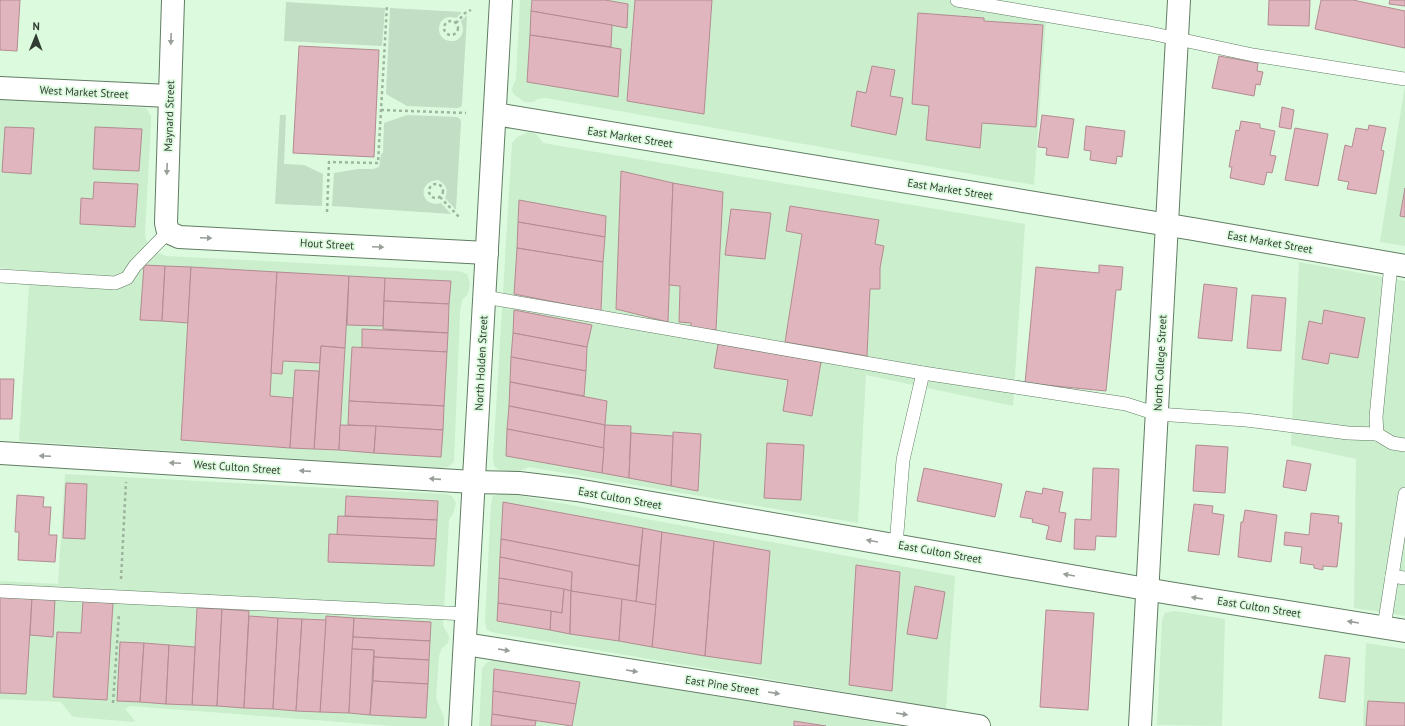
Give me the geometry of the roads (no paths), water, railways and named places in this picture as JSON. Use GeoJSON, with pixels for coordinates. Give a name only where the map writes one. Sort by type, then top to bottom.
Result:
{"type":"FeatureCollection","features":[{"type":"Feature","properties":{"kind":"street","name":"Maynard Street"},"geometry":{"type":"LineString","coordinates":[[168,232],[166,223],[173,0]]}},
{"type":"Feature","properties":{"kind":"street","name":"North Holden Street"},"geometry":{"type":"LineString","coordinates":[[460,726],[485,297],[500,0]]}},
{"type":"Feature","properties":{"kind":"street","name":"North College Street"},"geometry":{"type":"LineString","coordinates":[[1140,726],[1179,0]]}},
{"type":"Feature","properties":{"kind":"street","name":"West Market Street"},"geometry":{"type":"LineString","coordinates":[[0,88],[169,96]]}},
{"type":"Feature","properties":{"kind":"street","name":"East Market Street"},"geometry":{"type":"LineString","coordinates":[[495,114],[1167,225],[1398,265]]}},
{"type":"Feature","properties":{"kind":"street","name":"Hout Street"},"geometry":{"type":"LineString","coordinates":[[168,232],[179,237],[487,253]]}},
{"type":"Feature","properties":{"kind":"street","name":"West Culton Street"},"geometry":{"type":"LineString","coordinates":[[0,453],[474,482]]}},
{"type":"Feature","properties":{"kind":"street","name":"East Culton Street"},"geometry":{"type":"LineString","coordinates":[[474,482],[519,483],[577,490],[1147,589],[1395,629]]}},
{"type":"Feature","properties":{"kind":"street","name":"East Pine Street"},"geometry":{"type":"LineString","coordinates":[[465,644],[979,726]]}},
{"type":"Feature","properties":{"kind":"lane"},"geometry":{"type":"LineString","coordinates":[[957,0],[1150,33],[1253,55],[1405,79]]}},
{"type":"Feature","properties":{"kind":"lane"},"geometry":{"type":"LineString","coordinates":[[0,276],[115,283],[127,278],[135,266],[168,232]]}},
{"type":"Feature","properties":{"kind":"lane"},"geometry":{"type":"LineString","coordinates":[[1377,434],[1376,417],[1398,265]]}},
{"type":"Feature","properties":{"kind":"lane"},"geometry":{"type":"LineString","coordinates":[[485,297],[923,373],[1126,404],[1157,414],[1246,420],[1348,433],[1377,434],[1392,443],[1405,445]]}},
{"type":"Feature","properties":{"kind":"lane"},"geometry":{"type":"LineString","coordinates":[[896,545],[902,460],[923,373]]}},
{"type":"Feature","properties":{"kind":"lane"},"geometry":{"type":"LineString","coordinates":[[1395,629],[1392,576],[1405,494]]}},
{"type":"Feature","properties":{"kind":"lane"},"geometry":{"type":"LineString","coordinates":[[1392,576],[1405,578]]}},
{"type":"Feature","properties":{"kind":"lane"},"geometry":{"type":"LineString","coordinates":[[0,591],[466,614]]}}]}
